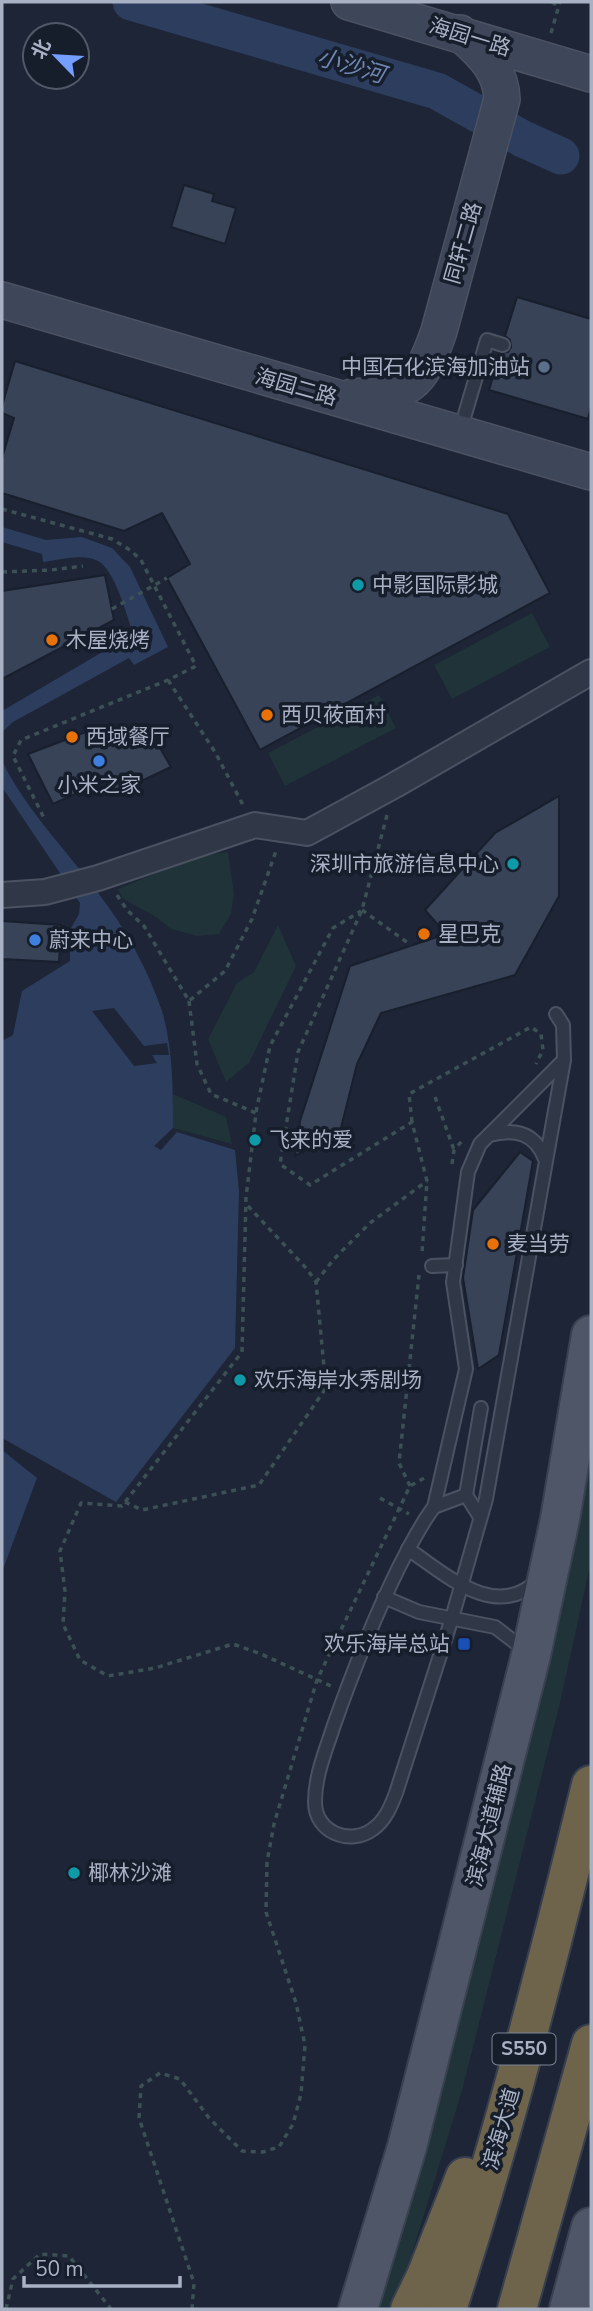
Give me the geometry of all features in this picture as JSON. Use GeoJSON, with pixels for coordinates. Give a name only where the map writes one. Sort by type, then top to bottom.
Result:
{"type":"FeatureCollection","features":[{"type":"Feature","properties":{"kind":"highway","name":"滨海大道"},"geometry":{"type":"LineString","coordinates":[[447,2309],[475,2223],[541,1990],[591,1785]]}},
{"type":"Feature","properties":{"kind":"highway"},"geometry":{"type":"LineString","coordinates":[[410,2309],[426,2276],[541,1990]]}},
{"type":"Feature","properties":{"kind":"highway","name":"S550"},"geometry":{"type":"LineString","coordinates":[[517,2309],[591,2044]]}},
{"type":"Feature","properties":{"kind":"main road","name":"滨海大道辅路"},"geometry":{"type":"LineString","coordinates":[[358,2309],[407,2147],[531,1655],[550,1567],[591,1335]]}},
{"type":"Feature","properties":{"kind":"main road"},"geometry":{"type":"LineString","coordinates":[[569,2309],[591,2227]]}},
{"type":"Feature","properties":{"kind":"street","name":"海园一路"},"geometry":{"type":"LineString","coordinates":[[349,2],[591,74]]}},
{"type":"Feature","properties":{"kind":"street","name":"同轩二路"},"geometry":{"type":"LineString","coordinates":[[334,398],[388,394],[405,388],[416,380],[425,366],[439,331],[502,99],[498,76],[490,63],[460,33]]}},
{"type":"Feature","properties":{"kind":"street","name":"海园二路"},"geometry":{"type":"LineString","coordinates":[[3,302],[591,472]]}},
{"type":"Feature","properties":{"kind":"street"},"geometry":{"type":"LineString","coordinates":[[2,895],[46,892],[255,825],[307,833],[591,672]]}},
{"type":"Feature","properties":{"kind":"lane"},"geometry":{"type":"LineString","coordinates":[[459,433],[487,340],[502,345]]}},
{"type":"Feature","properties":{"kind":"lane"},"geometry":{"type":"LineString","coordinates":[[556,1014],[563,1025],[564,1060],[486,1499],[452,1618],[396,1793],[387,1813],[376,1828],[355,1838],[337,1836],[324,1825],[315,1806],[316,1779],[346,1691],[384,1597],[423,1521],[434,1507],[466,1369],[453,1282],[468,1172],[473,1157],[486,1136],[564,1060]]}},
{"type":"Feature","properties":{"kind":"lane"},"geometry":{"type":"LineString","coordinates":[[486,1136],[500,1132],[524,1134],[541,1148],[545,1159]]}},
{"type":"Feature","properties":{"kind":"lane"},"geometry":{"type":"LineString","coordinates":[[426,1263],[456,1265]]}},
{"type":"Feature","properties":{"kind":"lane"},"geometry":{"type":"LineString","coordinates":[[480,1517],[466,1495],[481,1408]]}},
{"type":"Feature","properties":{"kind":"lane"},"geometry":{"type":"LineString","coordinates":[[434,1507],[466,1495]]}},
{"type":"Feature","properties":{"kind":"lane"},"geometry":{"type":"LineString","coordinates":[[408,1549],[462,1585],[486,1595],[510,1597],[529,1588],[550,1567]]}},
{"type":"Feature","properties":{"kind":"lane"},"geometry":{"type":"LineString","coordinates":[[384,1597],[419,1612],[495,1627],[531,1655]]}},
{"type":"Feature","properties":{"kind":"path"},"geometry":{"type":"LineString","coordinates":[[551,33],[559,4],[552,2]]}},
{"type":"Feature","properties":{"kind":"path"},"geometry":{"type":"LineString","coordinates":[[2,509],[112,539],[130,550],[141,560],[196,666],[169,680],[21,740],[13,756],[44,818]]}},
{"type":"Feature","properties":{"kind":"path"},"geometry":{"type":"LineString","coordinates":[[2,572],[83,566]]}},
{"type":"Feature","properties":{"kind":"path"},"geometry":{"type":"LineString","coordinates":[[112,609],[167,578]]}},
{"type":"Feature","properties":{"kind":"path"},"geometry":{"type":"LineString","coordinates":[[169,680],[215,752],[255,825]]}},
{"type":"Feature","properties":{"kind":"path"},"geometry":{"type":"LineString","coordinates":[[395,785],[362,910],[298,1052],[280,1164],[310,1185],[412,1122],[427,1181],[426,1263]]}},
{"type":"Feature","properties":{"kind":"path"},"geometry":{"type":"LineString","coordinates":[[189,1001],[225,971],[252,919],[283,830]]}},
{"type":"Feature","properties":{"kind":"path"},"geometry":{"type":"LineString","coordinates":[[102,876],[127,910],[144,926],[189,1001],[197,1064],[211,1094],[256,1113]]}},
{"type":"Feature","properties":{"kind":"path"},"geometry":{"type":"LineString","coordinates":[[362,910],[411,945]]}},
{"type":"Feature","properties":{"kind":"path"},"geometry":{"type":"LineString","coordinates":[[346,1691],[233,1644],[155,1668],[108,1676],[80,1660],[63,1624],[65,1591],[60,1551],[81,1503],[122,1506],[242,1352],[246,1204],[256,1113],[270,1046],[332,928],[362,910]]}},
{"type":"Feature","properties":{"kind":"path"},"geometry":{"type":"LineString","coordinates":[[435,1097],[454,1150]]}},
{"type":"Feature","properties":{"kind":"path"},"geometry":{"type":"LineString","coordinates":[[316,1282],[334,1259],[370,1223],[427,1181]]}},
{"type":"Feature","properties":{"kind":"path"},"geometry":{"type":"LineString","coordinates":[[125,1502],[142,1510],[259,1485],[326,1388],[316,1282],[246,1204]]}},
{"type":"Feature","properties":{"kind":"path"},"geometry":{"type":"LineString","coordinates":[[410,1486],[399,1463],[419,1273]]}},
{"type":"Feature","properties":{"kind":"path"},"geometry":{"type":"LineString","coordinates":[[380,1498],[423,1521]]}},
{"type":"Feature","properties":{"kind":"path"},"geometry":{"type":"LineString","coordinates":[[192,2309],[194,2283],[139,2118],[141,2086],[160,2073],[180,2079],[209,2118],[242,2151],[263,2152],[279,2147],[293,2124],[302,2094],[305,2045],[296,2003],[266,1912],[267,1862],[274,1824],[317,1680],[398,1508]]}},
{"type":"Feature","properties":{"kind":"path"},"geometry":{"type":"LineString","coordinates":[[6,2309],[13,2280],[40,2254],[69,2256],[111,2309]]}},
{"type":"Feature","properties":{"kind":"green space"},"geometry":{"type":"Polygon","coordinates":[[[532,613],[550,647],[452,699],[434,665],[532,613]]]}},
{"type":"Feature","properties":{"kind":"green space"},"geometry":{"type":"Polygon","coordinates":[[[379,695],[396,728],[285,786],[268,753],[379,695]]]}},
{"type":"Feature","properties":{"kind":"green space"},"geometry":{"type":"Polygon","coordinates":[[[228,852],[234,894],[231,914],[219,934],[197,936],[171,929],[156,917],[122,898],[118,889],[198,856],[228,852]]]}},
{"type":"Feature","properties":{"kind":"green space"},"geometry":{"type":"Polygon","coordinates":[[[278,925],[296,966],[249,1063],[226,1082],[208,1039],[237,983],[254,972],[278,925]]]}},
{"type":"Feature","properties":{"kind":"green space"},"geometry":{"type":"Polygon","coordinates":[[[173,1094],[226,1117],[232,1144],[173,1128],[173,1094]]]}},
{"type":"Feature","properties":{"kind":"green space"},"geometry":{"type":"Polygon","coordinates":[[[591,1417],[591,1562],[559,1707],[462,2091],[403,2283],[392,2309],[371,2309],[591,1417]]]}},
{"type":"Feature","properties":{"kind":"water"},"geometry":{"type":"Polygon","coordinates":[[[2,527],[46,540],[82,537],[112,548],[130,567],[168,647],[134,665],[129,658],[13,722],[2,732],[2,711],[133,634],[120,594],[110,574],[98,561],[70,558],[43,562],[42,554],[2,542],[2,527]]]}},
{"type":"Feature","properties":{"kind":"water"},"geometry":{"type":"Polygon","coordinates":[[[2,761],[35,813],[109,907],[150,980],[166,1025],[172,1084],[173,1128],[154,1146],[161,1150],[177,1132],[235,1150],[239,1191],[235,1348],[116,1502],[2,1438],[2,1041],[13,1035],[22,991],[70,961],[70,930],[79,914],[80,903],[2,787],[2,761]]]}},
{"type":"Feature","properties":{"kind":"water"},"geometry":{"type":"Polygon","coordinates":[[[2,1450],[37,1478],[2,1572],[2,1450]]]}},
{"type":"Feature","properties":{"kind":"pier"},"geometry":{"type":"Polygon","coordinates":[[[114,1008],[144,1046],[167,1043],[169,1055],[152,1055],[157,1063],[134,1066],[92,1011],[114,1008]]]}},
{"type":"Feature","properties":{"kind":"building"},"geometry":{"type":"Polygon","coordinates":[[[184,185],[214,194],[212,201],[236,208],[225,244],[171,227],[184,185]]]}},
{"type":"Feature","properties":{"kind":"building","name":"中国石化滨海加油站"},"geometry":{"type":"Polygon","coordinates":[[[517,297],[591,319],[591,407],[588,419],[489,390],[500,353],[508,352],[511,347],[510,340],[505,336],[517,297]]]}},
{"type":"Feature","properties":{"kind":"building","name":"中影国际影城"},"geometry":{"type":"Polygon","coordinates":[[[15,361],[508,514],[550,593],[260,750],[167,578],[190,564],[162,513],[124,531],[2,493],[2,458],[14,418],[2,413],[2,406],[15,361]]]}},
{"type":"Feature","properties":{"kind":"building"},"geometry":{"type":"Polygon","coordinates":[[[105,575],[114,620],[2,679],[2,591],[105,575]]]}},
{"type":"Feature","properties":{"kind":"building","name":"小米之家"},"geometry":{"type":"Polygon","coordinates":[[[147,725],[171,767],[112,795],[106,780],[53,804],[28,754],[86,732],[92,746],[147,725]]]}},
{"type":"Feature","properties":{"kind":"building"},"geometry":{"type":"Polygon","coordinates":[[[559,796],[559,896],[515,975],[381,1013],[357,1064],[340,1132],[295,1156],[300,1121],[350,966],[446,934],[425,910],[495,833],[559,796]]]}},
{"type":"Feature","properties":{"kind":"building"},"geometry":{"type":"Polygon","coordinates":[[[2,921],[61,925],[59,962],[2,959],[2,921]]]}},
{"type":"Feature","properties":{"kind":"building","name":"麦当劳"},"geometry":{"type":"Polygon","coordinates":[[[520,1152],[533,1161],[499,1355],[478,1369],[463,1278],[473,1210],[520,1152]]]}},
{"type":"Feature","properties":{"kind":"waterway","name":"小沙河"},"geometry":{"type":"LineString","coordinates":[[131,2],[437,91],[523,139],[561,156]]}},
{"type":"Feature","properties":{"kind":"place","name":"中国石化滨海加油站"},"geometry":{"type":"Point","coordinates":[544,367]}},
{"type":"Feature","properties":{"kind":"place","name":"中影国际影城"},"geometry":{"type":"Point","coordinates":[358,585]}},
{"type":"Feature","properties":{"kind":"place","name":"木屋烧烤"},"geometry":{"type":"Point","coordinates":[52,640]}},
{"type":"Feature","properties":{"kind":"place","name":"西贝莜面村"},"geometry":{"type":"Point","coordinates":[267,715]}},
{"type":"Feature","properties":{"kind":"place","name":"西域餐厅"},"geometry":{"type":"Point","coordinates":[72,737]}},
{"type":"Feature","properties":{"kind":"place","name":"小米之家"},"geometry":{"type":"Point","coordinates":[99,761]}},
{"type":"Feature","properties":{"kind":"place","name":"深圳市旅游信息中心"},"geometry":{"type":"Point","coordinates":[513,864]}},
{"type":"Feature","properties":{"kind":"place","name":"星巴克"},"geometry":{"type":"Point","coordinates":[424,934]}},
{"type":"Feature","properties":{"kind":"place","name":"蔚来中心"},"geometry":{"type":"Point","coordinates":[35,940]}},
{"type":"Feature","properties":{"kind":"place","name":"飞来的爱"},"geometry":{"type":"Point","coordinates":[255,1140]}},
{"type":"Feature","properties":{"kind":"place","name":"麦当劳"},"geometry":{"type":"Point","coordinates":[493,1244]}},
{"type":"Feature","properties":{"kind":"place","name":"欢乐海岸水秀剧场"},"geometry":{"type":"Point","coordinates":[240,1380]}},
{"type":"Feature","properties":{"kind":"place","name":"欢乐海岸总站"},"geometry":{"type":"Point","coordinates":[464,1644]}},
{"type":"Feature","properties":{"kind":"place","name":"椰林沙滩"},"geometry":{"type":"Point","coordinates":[74,1873]}}]}
